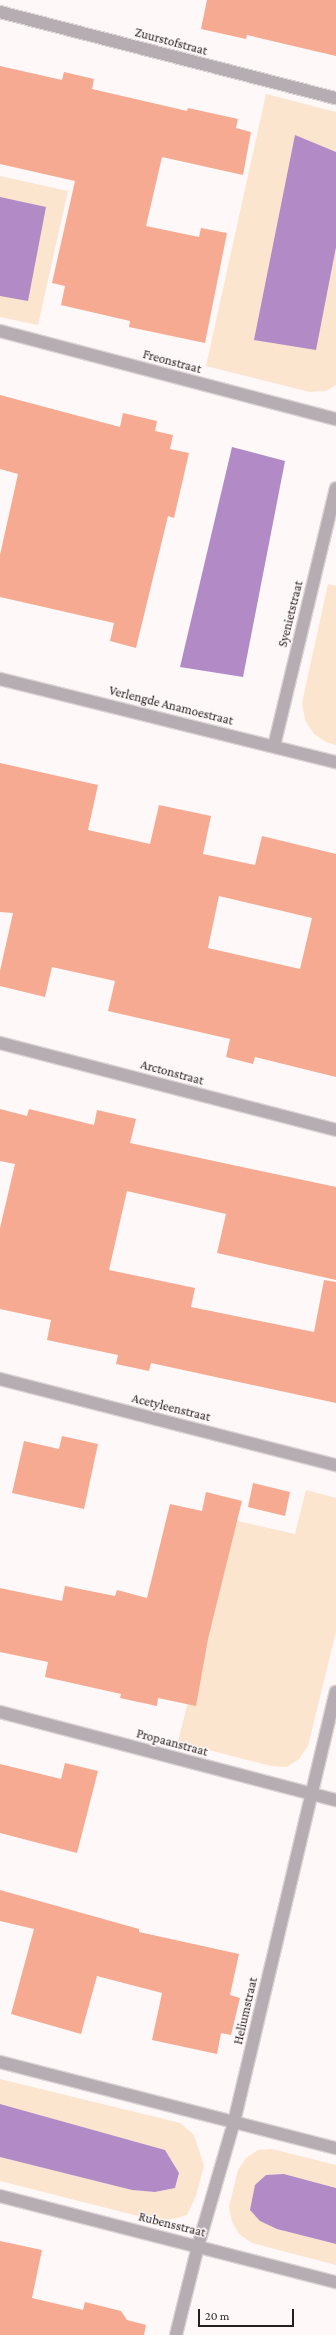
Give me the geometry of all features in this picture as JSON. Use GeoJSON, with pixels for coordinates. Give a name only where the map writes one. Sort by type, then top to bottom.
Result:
{"type":"FeatureCollection","features":[{"type":"Feature","properties":{"kind":"street","name":"Zuurstofstraat"},"geometry":{"type":"LineString","coordinates":[[0,12],[336,98]]}},
{"type":"Feature","properties":{"kind":"street","name":"Freonstraat"},"geometry":{"type":"LineString","coordinates":[[0,331],[336,420]]}},
{"type":"Feature","properties":{"kind":"street","name":"Syenietstraat"},"geometry":{"type":"LineString","coordinates":[[274,746],[336,488]]}},
{"type":"Feature","properties":{"kind":"street","name":"Verlengde Anamoestraat"},"geometry":{"type":"LineString","coordinates":[[0,679],[336,762]]}},
{"type":"Feature","properties":{"kind":"street","name":"Arctonstraat"},"geometry":{"type":"LineString","coordinates":[[0,1042],[336,1130]]}},
{"type":"Feature","properties":{"kind":"street","name":"Acetyleenstraat"},"geometry":{"type":"LineString","coordinates":[[0,1379],[336,1465]]}},
{"type":"Feature","properties":{"kind":"street","name":"Heliumstraat"},"geometry":{"type":"LineString","coordinates":[[176,2335],[198,2246],[234,2122],[336,1692]]}},
{"type":"Feature","properties":{"kind":"street","name":"Propaanstraat"},"geometry":{"type":"LineString","coordinates":[[0,1712],[336,1800]]}},
{"type":"Feature","properties":{"kind":"street"},"geometry":{"type":"LineString","coordinates":[[0,2062],[336,2148]]}},
{"type":"Feature","properties":{"kind":"street","name":"Rubensstraat"},"geometry":{"type":"LineString","coordinates":[[0,2196],[336,2282]]}},
{"type":"Feature","properties":{"kind":"shaded area"},"geometry":{"type":"Polygon","coordinates":[[[266,94],[336,112],[336,385],[326,391],[310,392],[206,366],[266,94]]]}},
{"type":"Feature","properties":{"kind":"shaded area"},"geometry":{"type":"Polygon","coordinates":[[[295,135],[336,152],[336,247],[316,350],[254,340],[295,135]]]}},
{"type":"Feature","properties":{"kind":"shaded area"},"geometry":{"type":"Polygon","coordinates":[[[0,176],[68,191],[38,325],[0,317],[0,176]]]}},
{"type":"Feature","properties":{"kind":"shaded area"},"geometry":{"type":"Polygon","coordinates":[[[0,197],[46,207],[28,301],[0,296],[0,197]]]}},
{"type":"Feature","properties":{"kind":"shaded area"},"geometry":{"type":"Polygon","coordinates":[[[232,447],[285,461],[243,677],[180,667],[232,447]]]}},
{"type":"Feature","properties":{"kind":"shaded area"},"geometry":{"type":"Polygon","coordinates":[[[328,584],[336,586],[336,745],[326,742],[314,734],[305,720],[302,703],[328,584]]]}},
{"type":"Feature","properties":{"kind":"shaded area"},"geometry":{"type":"Polygon","coordinates":[[[306,1490],[336,1498],[336,1632],[308,1746],[299,1759],[287,1767],[271,1766],[178,1742],[233,1520],[295,1534],[306,1490]]]}},
{"type":"Feature","properties":{"kind":"shaded area"},"geometry":{"type":"Polygon","coordinates":[[[0,2079],[180,2123],[194,2135],[204,2166],[196,2196],[187,2215],[173,2219],[154,2220],[0,2181],[0,2157],[132,2190],[155,2192],[175,2188],[179,2173],[165,2150],[0,2104],[0,2079]]]}},
{"type":"Feature","properties":{"kind":"shaded area"},"geometry":{"type":"Polygon","coordinates":[[[0,2104],[165,2150],[179,2173],[175,2188],[155,2192],[132,2190],[0,2157],[0,2104]]]}},
{"type":"Feature","properties":{"kind":"shaded area"},"geometry":{"type":"Polygon","coordinates":[[[272,2149],[336,2165],[336,2188],[284,2174],[277,2229],[336,2244],[336,2265],[252,2243],[239,2234],[232,2222],[229,2207],[238,2170],[246,2158],[258,2150],[272,2149]]]}},
{"type":"Feature","properties":{"kind":"shaded area"},"geometry":{"type":"Polygon","coordinates":[[[284,2174],[336,2188],[336,2244],[277,2229],[260,2221],[250,2210],[255,2185],[266,2175],[284,2174]]]}},
{"type":"Feature","properties":{"kind":"building"},"geometry":{"type":"Polygon","coordinates":[[[207,0],[336,0],[336,56],[247,35],[246,39],[201,29],[207,0]]]}},
{"type":"Feature","properties":{"kind":"building"},"geometry":{"type":"Polygon","coordinates":[[[0,66],[62,80],[64,72],[94,79],[92,89],[187,111],[188,108],[238,119],[236,128],[251,132],[243,175],[162,157],[146,226],[199,237],[201,228],[227,233],[205,343],[129,327],[130,321],[61,305],[65,286],[52,283],[75,181],[0,164],[0,66]]]}},
{"type":"Feature","properties":{"kind":"building"},"geometry":{"type":"Polygon","coordinates":[[[0,395],[120,427],[123,413],[157,421],[155,431],[173,435],[170,449],[189,453],[174,518],[168,516],[136,648],[110,641],[114,623],[0,597],[0,555],[18,474],[0,469],[0,395]]]}},
{"type":"Feature","properties":{"kind":"building"},"geometry":{"type":"Polygon","coordinates":[[[0,763],[98,785],[88,830],[150,844],[159,805],[211,816],[203,854],[255,865],[262,836],[336,854],[336,1077],[255,1057],[253,1064],[226,1057],[230,1039],[108,1011],[115,981],[52,967],[45,997],[0,986],[0,971],[13,913],[0,912],[0,763]],[[219,896],[208,948],[300,969],[312,918],[219,896]]]}},
{"type":"Feature","properties":{"kind":"building"},"geometry":{"type":"Polygon","coordinates":[[[0,1109],[27,1116],[29,1109],[94,1125],[97,1110],[136,1119],[130,1143],[336,1187],[336,1280],[217,1253],[226,1214],[127,1191],[109,1270],[195,1288],[191,1307],[314,1332],[324,1280],[336,1282],[336,1403],[151,1363],[149,1371],[116,1364],[118,1355],[47,1340],[51,1320],[0,1309],[0,1228],[15,1164],[0,1161],[0,1109]]]}},
{"type":"Feature","properties":{"kind":"building"},"geometry":{"type":"Polygon","coordinates":[[[62,1436],[98,1444],[84,1509],[12,1493],[24,1441],[59,1449],[62,1436]]]}},
{"type":"Feature","properties":{"kind":"building"},"geometry":{"type":"Polygon","coordinates":[[[253,1483],[290,1492],[285,1516],[248,1507],[253,1483]]]}},
{"type":"Feature","properties":{"kind":"building"},"geometry":{"type":"Polygon","coordinates":[[[206,1492],[242,1501],[208,1639],[196,1706],[158,1698],[157,1706],[120,1698],[121,1694],[45,1677],[48,1662],[0,1652],[0,1588],[62,1601],[65,1586],[115,1596],[117,1590],[147,1598],[170,1504],[202,1511],[206,1492]]]}},
{"type":"Feature","properties":{"kind":"building"},"geometry":{"type":"Polygon","coordinates":[[[65,1763],[98,1771],[77,1853],[0,1833],[0,1764],[61,1779],[65,1763]]]}},
{"type":"Feature","properties":{"kind":"building"},"geometry":{"type":"Polygon","coordinates":[[[0,1890],[139,1929],[139,1932],[239,1954],[230,1995],[240,1998],[231,2035],[221,2033],[217,2054],[152,2040],[162,1993],[97,1976],[81,2034],[11,2014],[34,1929],[0,1921],[0,1890]]]}},
{"type":"Feature","properties":{"kind":"building"},"geometry":{"type":"Polygon","coordinates":[[[0,2241],[42,2250],[32,2298],[83,2310],[85,2302],[121,2311],[127,2320],[146,2325],[144,2335],[0,2335],[0,2241]]]}}]}
